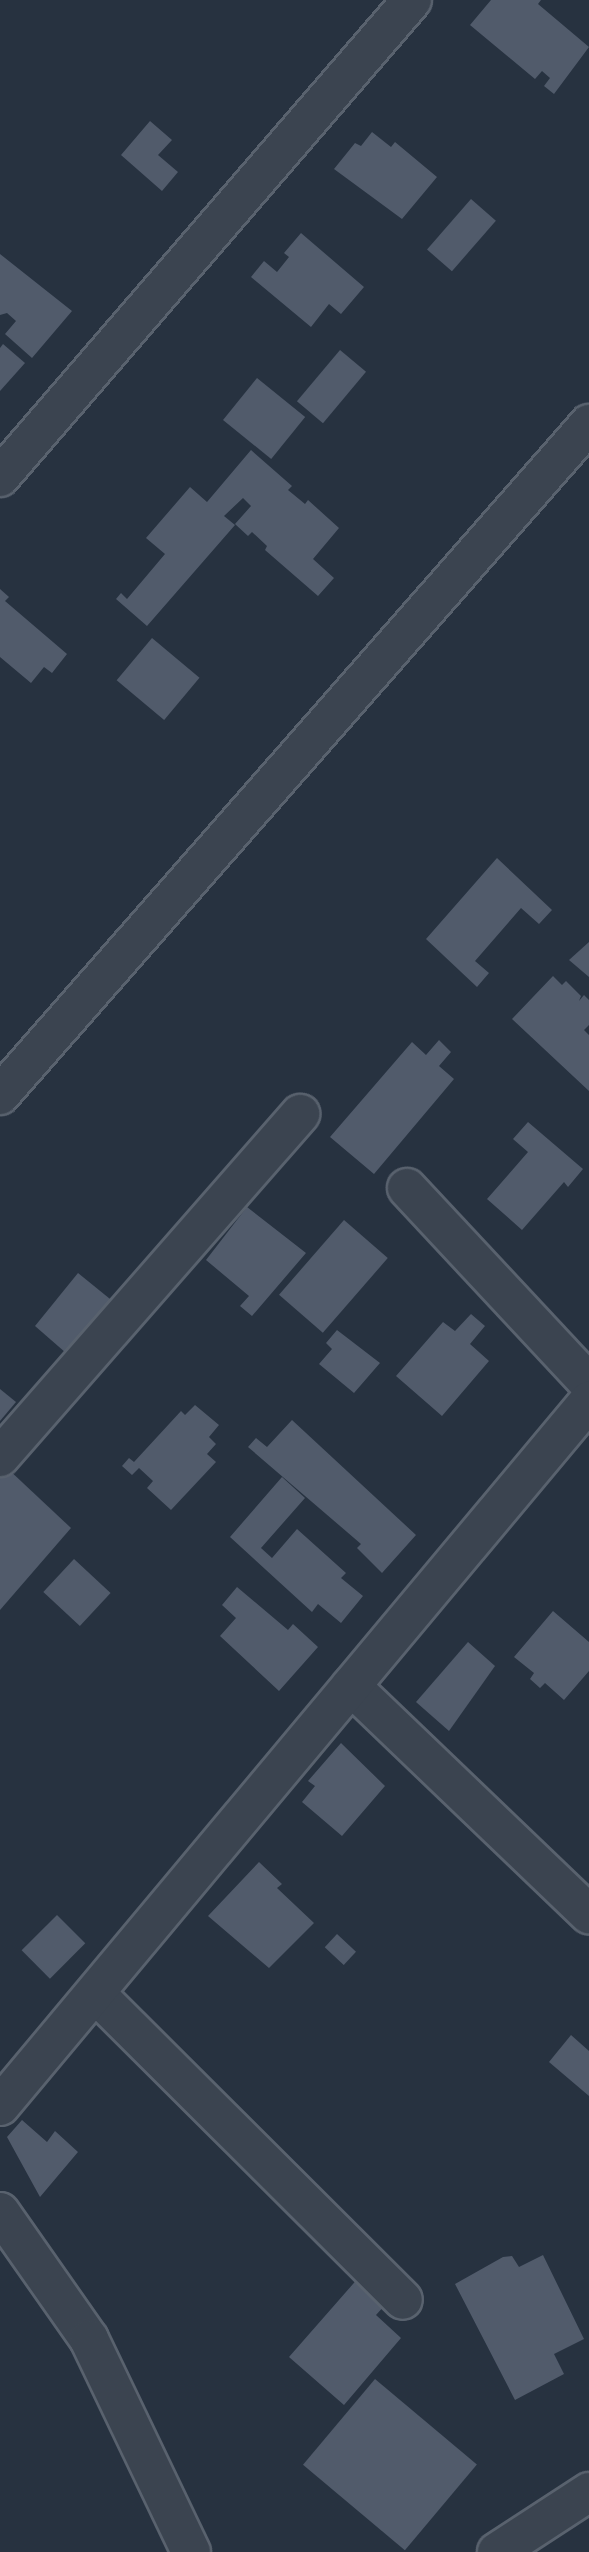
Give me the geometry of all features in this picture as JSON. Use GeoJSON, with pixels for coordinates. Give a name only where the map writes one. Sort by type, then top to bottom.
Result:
{"type":"FeatureCollection","features":[{"type":"Feature","properties":{"kind":"street"},"geometry":{"type":"LineString","coordinates":[[0,477],[412,0]]}},
{"type":"Feature","properties":{"kind":"street"},"geometry":{"type":"LineString","coordinates":[[0,1095],[589,424]]}},
{"type":"Feature","properties":{"kind":"street"},"geometry":{"type":"LineString","coordinates":[[0,1457],[300,1114]]}},
{"type":"Feature","properties":{"kind":"street"},"geometry":{"type":"LineString","coordinates":[[407,1188],[589,1383]]}},
{"type":"Feature","properties":{"kind":"street"},"geometry":{"type":"LineString","coordinates":[[0,2106],[589,1401]]}},
{"type":"Feature","properties":{"kind":"street"},"geometry":{"type":"LineString","coordinates":[[351,1686],[589,1914]]}},
{"type":"Feature","properties":{"kind":"street"},"geometry":{"type":"LineString","coordinates":[[96,1994],[403,2300]]}},
{"type":"Feature","properties":{"kind":"street"},"geometry":{"type":"LineString","coordinates":[[0,2212],[89,2339],[191,2552]]}},
{"type":"Feature","properties":{"kind":"street"},"geometry":{"type":"LineString","coordinates":[[496,2552],[589,2492]]}},
{"type":"Feature","properties":{"kind":"building"},"geometry":{"type":"Polygon","coordinates":[[[491,0],[541,0],[538,4],[589,47],[554,94],[544,86],[550,78],[542,71],[535,79],[470,25],[491,0]]]}},
{"type":"Feature","properties":{"kind":"building"},"geometry":{"type":"Polygon","coordinates":[[[150,121],[172,140],[158,155],[178,172],[162,191],[121,155],[150,121]]]}},
{"type":"Feature","properties":{"kind":"building"},"geometry":{"type":"Polygon","coordinates":[[[372,132],[391,147],[395,142],[437,177],[402,219],[334,169],[355,143],[361,146],[372,132]]]}},
{"type":"Feature","properties":{"kind":"building"},"geometry":{"type":"Polygon","coordinates":[[[471,199],[496,221],[452,271],[427,250],[471,199]]]}},
{"type":"Feature","properties":{"kind":"building"},"geometry":{"type":"Polygon","coordinates":[[[301,233],[364,287],[341,314],[329,304],[311,327],[251,277],[264,261],[277,272],[289,257],[284,253],[301,233]]]}},
{"type":"Feature","properties":{"kind":"building"},"geometry":{"type":"Polygon","coordinates":[[[0,254],[72,311],[32,358],[5,334],[16,321],[7,313],[0,315],[0,254]]]}},
{"type":"Feature","properties":{"kind":"building"},"geometry":{"type":"Polygon","coordinates":[[[3,344],[25,363],[0,391],[0,348],[3,344]]]}},
{"type":"Feature","properties":{"kind":"building"},"geometry":{"type":"Polygon","coordinates":[[[340,350],[366,372],[323,423],[297,401],[340,350]]]}},
{"type":"Feature","properties":{"kind":"building"},"geometry":{"type":"Polygon","coordinates":[[[257,378],[305,417],[271,459],[223,420],[257,378]]]}},
{"type":"Feature","properties":{"kind":"building"},"geometry":{"type":"Polygon","coordinates":[[[251,450],[292,486],[288,490],[305,504],[308,500],[339,528],[313,559],[334,578],[318,596],[265,550],[267,546],[252,532],[248,536],[235,524],[251,506],[243,498],[224,516],[235,525],[147,626],[116,599],[121,593],[127,599],[165,554],[146,538],[190,487],[207,502],[251,450]]]}},
{"type":"Feature","properties":{"kind":"building"},"geometry":{"type":"Polygon","coordinates":[[[0,589],[9,597],[5,601],[67,654],[52,673],[44,667],[31,683],[0,657],[0,589]]]}},
{"type":"Feature","properties":{"kind":"building"},"geometry":{"type":"Polygon","coordinates":[[[152,638],[199,678],[164,720],[117,680],[152,638]]]}},
{"type":"Feature","properties":{"kind":"building"},"geometry":{"type":"Polygon","coordinates":[[[497,858],[552,910],[539,924],[521,908],[475,961],[489,973],[477,987],[426,939],[497,858]]]}},
{"type":"Feature","properties":{"kind":"building"},"geometry":{"type":"Polygon","coordinates":[[[589,942],[589,977],[569,960],[589,942]]]}},
{"type":"Feature","properties":{"kind":"building"},"geometry":{"type":"Polygon","coordinates":[[[553,976],[562,985],[566,981],[581,996],[579,1001],[584,995],[589,1000],[589,1025],[584,1030],[589,1035],[589,1091],[512,1019],[553,976]]]}},
{"type":"Feature","properties":{"kind":"building"},"geometry":{"type":"Polygon","coordinates":[[[439,1040],[451,1052],[439,1066],[454,1079],[374,1174],[330,1137],[412,1042],[426,1055],[439,1040]]]}},
{"type":"Feature","properties":{"kind":"building"},"geometry":{"type":"Polygon","coordinates":[[[528,1122],[583,1169],[568,1187],[564,1182],[522,1230],[487,1199],[528,1152],[513,1139],[528,1122]]]}},
{"type":"Feature","properties":{"kind":"building"},"geometry":{"type":"Polygon","coordinates":[[[247,1207],[306,1253],[252,1316],[240,1306],[249,1296],[206,1260],[247,1207]]]}},
{"type":"Feature","properties":{"kind":"building"},"geometry":{"type":"Polygon","coordinates":[[[344,1220],[388,1258],[323,1333],[279,1295],[344,1220]]]}},
{"type":"Feature","properties":{"kind":"building"},"geometry":{"type":"Polygon","coordinates":[[[78,1273],[115,1303],[66,1353],[35,1326],[78,1273]]]}},
{"type":"Feature","properties":{"kind":"building"},"geometry":{"type":"Polygon","coordinates":[[[471,1314],[485,1326],[470,1344],[489,1361],[442,1416],[396,1376],[443,1322],[455,1331],[471,1314]]]}},
{"type":"Feature","properties":{"kind":"building"},"geometry":{"type":"Polygon","coordinates":[[[337,1330],[380,1363],[354,1393],[319,1364],[332,1349],[326,1343],[337,1330]]]}},
{"type":"Feature","properties":{"kind":"building"},"geometry":{"type":"Polygon","coordinates":[[[0,1389],[16,1402],[0,1421],[0,1389]]]}},
{"type":"Feature","properties":{"kind":"building"},"geometry":{"type":"Polygon","coordinates":[[[195,1405],[219,1425],[209,1437],[216,1444],[207,1454],[216,1462],[171,1510],[147,1488],[153,1481],[139,1468],[132,1475],[122,1466],[129,1458],[134,1462],[181,1411],[185,1415],[195,1405]]]}},
{"type":"Feature","properties":{"kind":"building"},"geometry":{"type":"Polygon","coordinates":[[[292,1420],[416,1535],[382,1573],[357,1548],[361,1544],[248,1447],[256,1438],[267,1447],[292,1420]]]}},
{"type":"Feature","properties":{"kind":"building"},"geometry":{"type":"Polygon","coordinates":[[[7,1468],[71,1528],[0,1610],[0,1476],[7,1468]]]}},
{"type":"Feature","properties":{"kind":"building"},"geometry":{"type":"Polygon","coordinates":[[[282,1477],[305,1498],[261,1548],[272,1558],[297,1529],[346,1573],[341,1578],[363,1596],[341,1623],[318,1604],[312,1612],[230,1537],[282,1477]]]}},
{"type":"Feature","properties":{"kind":"building"},"geometry":{"type":"Polygon","coordinates":[[[74,1559],[111,1593],[80,1626],[43,1592],[74,1559]]]}},
{"type":"Feature","properties":{"kind":"building"},"geometry":{"type":"Polygon","coordinates":[[[237,1587],[288,1630],[293,1624],[318,1647],[279,1691],[220,1636],[236,1618],[222,1605],[237,1587]]]}},
{"type":"Feature","properties":{"kind":"building"},"geometry":{"type":"Polygon","coordinates":[[[553,1611],[589,1642],[589,1671],[564,1700],[545,1683],[540,1688],[530,1679],[534,1673],[514,1657],[553,1611]]]}},
{"type":"Feature","properties":{"kind":"building"},"geometry":{"type":"Polygon","coordinates":[[[468,1642],[495,1666],[449,1731],[416,1702],[468,1642]]]}},
{"type":"Feature","properties":{"kind":"building"},"geometry":{"type":"Polygon","coordinates":[[[341,1743],[385,1786],[342,1836],[302,1802],[315,1786],[308,1781],[341,1743]]]}},
{"type":"Feature","properties":{"kind":"building"},"geometry":{"type":"Polygon","coordinates":[[[259,1862],[282,1884],[277,1888],[314,1923],[269,1968],[208,1916],[259,1862]]]}},
{"type":"Feature","properties":{"kind":"building"},"geometry":{"type":"Polygon","coordinates":[[[57,1915],[85,1943],[50,1979],[22,1950],[57,1915]]]}},
{"type":"Feature","properties":{"kind":"building"},"geometry":{"type":"Polygon","coordinates":[[[337,1934],[356,1952],[344,1965],[325,1947],[337,1934]]]}},
{"type":"Feature","properties":{"kind":"building"},"geometry":{"type":"Polygon","coordinates":[[[571,2035],[589,2051],[589,2096],[549,2062],[571,2035]]]}},
{"type":"Feature","properties":{"kind":"building"},"geometry":{"type":"Polygon","coordinates":[[[22,2120],[47,2142],[55,2131],[78,2152],[40,2197],[7,2137],[22,2120]]]}},
{"type":"Feature","properties":{"kind":"building"},"geometry":{"type":"Polygon","coordinates":[[[543,2255],[584,2339],[554,2354],[564,2374],[515,2400],[455,2284],[503,2257],[512,2256],[519,2267],[543,2255]]]}},
{"type":"Feature","properties":{"kind":"building"},"geometry":{"type":"Polygon","coordinates":[[[367,2268],[395,2294],[376,2315],[401,2338],[344,2405],[289,2357],[367,2268]]]}},
{"type":"Feature","properties":{"kind":"building"},"geometry":{"type":"Polygon","coordinates":[[[375,2379],[477,2464],[405,2550],[303,2465],[375,2379]]]}}]}
